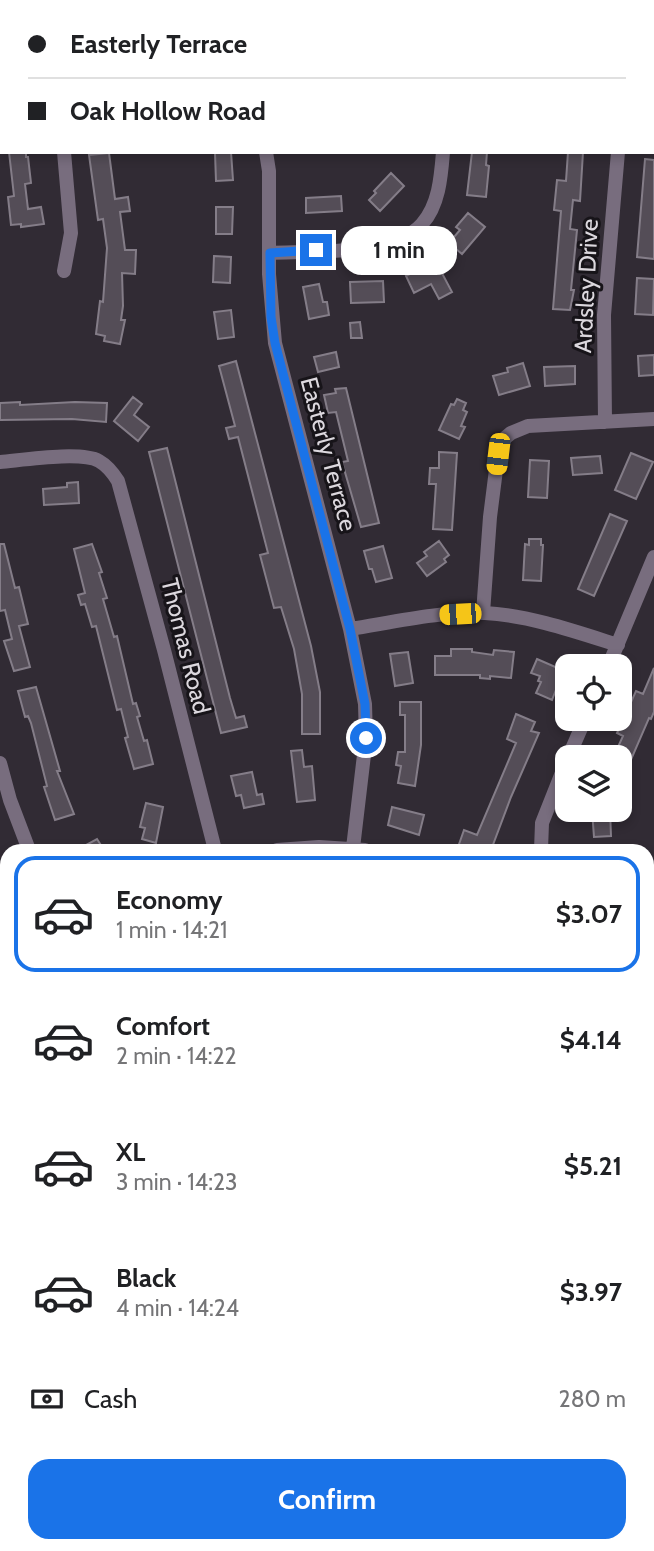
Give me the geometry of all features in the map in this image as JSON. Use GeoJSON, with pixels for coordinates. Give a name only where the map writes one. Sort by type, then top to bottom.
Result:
{"type":"FeatureCollection","features":[{"type":"Feature","properties":{"kind":"street"},"geometry":{"type":"LineString","coordinates":[[64,154],[71,233],[64,271]]}},
{"type":"Feature","properties":{"kind":"street","name":"Easterly Terrace"},"geometry":{"type":"LineString","coordinates":[[267,154],[271,317],[275,343],[350,629],[365,704],[366,738],[359,844]]}},
{"type":"Feature","properties":{"kind":"street"},"geometry":{"type":"LineString","coordinates":[[270,253],[361,248],[396,241],[412,234],[433,207],[441,179],[443,154]]}},
{"type":"Feature","properties":{"kind":"street","name":"Ardsley Drive"},"geometry":{"type":"LineString","coordinates":[[606,422],[604,315],[618,154]]}},
{"type":"Feature","properties":{"kind":"street"},"geometry":{"type":"LineString","coordinates":[[483,613],[490,517],[498,454],[505,438],[528,426],[654,419]]}},
{"type":"Feature","properties":{"kind":"street","name":"Thomas Road"},"geometry":{"type":"LineString","coordinates":[[0,462],[80,456],[99,461],[113,472],[127,509],[213,844]]}},
{"type":"Feature","properties":{"kind":"street"},"geometry":{"type":"LineString","coordinates":[[614,654],[654,557]]}},
{"type":"Feature","properties":{"kind":"street"},"geometry":{"type":"LineString","coordinates":[[350,629],[438,615],[500,614],[618,645]]}},
{"type":"Feature","properties":{"kind":"street"},"geometry":{"type":"LineString","coordinates":[[0,763],[27,844]]}},
{"type":"Feature","properties":{"kind":"street"},"geometry":{"type":"LineString","coordinates":[[541,844],[542,823],[555,791]]}},
{"type":"Feature","properties":{"kind":"building"},"geometry":{"type":"Polygon","coordinates":[[[9,154],[26,154],[31,183],[25,184],[28,209],[41,207],[44,224],[21,227],[21,224],[11,225],[8,197],[14,196],[9,154]]]}},
{"type":"Feature","properties":{"kind":"building"},"geometry":{"type":"Polygon","coordinates":[[[109,154],[115,199],[128,197],[130,211],[120,212],[125,250],[136,250],[135,274],[122,273],[121,320],[125,320],[120,344],[104,341],[105,336],[96,334],[100,301],[103,302],[107,248],[103,219],[98,220],[89,155],[109,154]]]}},
{"type":"Feature","properties":{"kind":"building"},"geometry":{"type":"Polygon","coordinates":[[[215,154],[231,154],[233,180],[216,181],[215,154]]]}},
{"type":"Feature","properties":{"kind":"building"},"geometry":{"type":"Polygon","coordinates":[[[472,154],[487,154],[486,165],[489,166],[486,197],[467,195],[472,154]]]}},
{"type":"Feature","properties":{"kind":"building"},"geometry":{"type":"Polygon","coordinates":[[[568,154],[583,154],[580,201],[573,200],[570,229],[577,230],[571,290],[574,290],[570,310],[553,309],[561,211],[554,210],[557,180],[566,181],[568,154]]]}},
{"type":"Feature","properties":{"kind":"building"},"geometry":{"type":"Polygon","coordinates":[[[645,159],[654,160],[654,259],[637,257],[645,159]]]}},
{"type":"Feature","properties":{"kind":"building"},"geometry":{"type":"Polygon","coordinates":[[[391,173],[404,186],[380,211],[369,200],[391,173]]]}},
{"type":"Feature","properties":{"kind":"building"},"geometry":{"type":"Polygon","coordinates":[[[341,196],[342,211],[306,213],[306,198],[341,196]]]}},
{"type":"Feature","properties":{"kind":"building"},"geometry":{"type":"Polygon","coordinates":[[[216,207],[233,207],[232,234],[216,234],[216,207]]]}},
{"type":"Feature","properties":{"kind":"building"},"geometry":{"type":"Polygon","coordinates":[[[468,213],[485,227],[462,254],[449,243],[460,230],[456,227],[468,213]]]}},
{"type":"Feature","properties":{"kind":"building"},"geometry":{"type":"Polygon","coordinates":[[[214,256],[231,257],[230,283],[213,282],[214,256]]]}},
{"type":"Feature","properties":{"kind":"building"},"geometry":{"type":"Polygon","coordinates":[[[435,260],[452,292],[439,299],[431,284],[414,293],[406,276],[435,260]]]}},
{"type":"Feature","properties":{"kind":"building"},"geometry":{"type":"Polygon","coordinates":[[[637,278],[654,279],[653,315],[635,314],[637,278]]]}},
{"type":"Feature","properties":{"kind":"building"},"geometry":{"type":"Polygon","coordinates":[[[383,281],[384,302],[351,303],[350,282],[383,281]]]}},
{"type":"Feature","properties":{"kind":"building"},"geometry":{"type":"Polygon","coordinates":[[[319,284],[329,315],[309,319],[303,287],[319,284]]]}},
{"type":"Feature","properties":{"kind":"building"},"geometry":{"type":"Polygon","coordinates":[[[231,310],[234,337],[218,339],[214,312],[231,310]]]}},
{"type":"Feature","properties":{"kind":"building"},"geometry":{"type":"Polygon","coordinates":[[[360,322],[362,338],[351,338],[350,323],[360,322]]]}},
{"type":"Feature","properties":{"kind":"building"},"geometry":{"type":"Polygon","coordinates":[[[336,352],[339,367],[318,372],[314,357],[336,352]]]}},
{"type":"Feature","properties":{"kind":"building"},"geometry":{"type":"Polygon","coordinates":[[[654,355],[654,375],[639,376],[638,356],[654,355]]]}},
{"type":"Feature","properties":{"kind":"building"},"geometry":{"type":"Polygon","coordinates":[[[236,361],[311,646],[320,692],[320,734],[302,734],[302,694],[294,649],[281,607],[274,608],[260,555],[268,553],[238,437],[229,439],[226,428],[235,426],[219,366],[236,361]]]}},
{"type":"Feature","properties":{"kind":"building"},"geometry":{"type":"Polygon","coordinates":[[[523,363],[530,386],[499,395],[493,376],[508,372],[507,368],[523,363]]]}},
{"type":"Feature","properties":{"kind":"building"},"geometry":{"type":"Polygon","coordinates":[[[575,366],[575,384],[545,386],[544,367],[575,366]]]}},
{"type":"Feature","properties":{"kind":"building"},"geometry":{"type":"Polygon","coordinates":[[[346,388],[379,523],[361,527],[342,462],[348,461],[336,412],[328,413],[324,395],[336,393],[335,389],[346,388]]]}},
{"type":"Feature","properties":{"kind":"building"},"geometry":{"type":"Polygon","coordinates":[[[133,397],[142,404],[134,415],[149,427],[138,441],[114,421],[133,397]]]}},
{"type":"Feature","properties":{"kind":"building"},"geometry":{"type":"Polygon","coordinates":[[[457,399],[466,403],[463,410],[467,412],[461,426],[465,427],[459,439],[439,430],[451,404],[454,405],[457,399]]]}},
{"type":"Feature","properties":{"kind":"building"},"geometry":{"type":"Polygon","coordinates":[[[20,402],[20,405],[107,403],[106,422],[72,419],[0,420],[0,403],[20,402]]]}},
{"type":"Feature","properties":{"kind":"building"},"geometry":{"type":"Polygon","coordinates":[[[167,448],[230,698],[236,718],[244,716],[247,727],[221,733],[149,452],[167,448]]]}},
{"type":"Feature","properties":{"kind":"building"},"geometry":{"type":"Polygon","coordinates":[[[439,452],[457,453],[452,530],[433,529],[436,484],[429,484],[430,468],[439,468],[439,452]]]}},
{"type":"Feature","properties":{"kind":"building"},"geometry":{"type":"Polygon","coordinates":[[[631,453],[653,462],[636,499],[615,490],[631,453]]]}},
{"type":"Feature","properties":{"kind":"building"},"geometry":{"type":"Polygon","coordinates":[[[600,456],[602,473],[573,475],[571,458],[600,456]]]}},
{"type":"Feature","properties":{"kind":"building"},"geometry":{"type":"Polygon","coordinates":[[[530,460],[549,461],[547,498],[528,497],[530,460]]]}},
{"type":"Feature","properties":{"kind":"building"},"geometry":{"type":"Polygon","coordinates":[[[78,482],[79,503],[44,505],[43,489],[67,487],[67,483],[78,482]]]}},
{"type":"Feature","properties":{"kind":"building"},"geometry":{"type":"Polygon","coordinates":[[[610,514],[627,521],[594,596],[578,589],[610,514]]]}},
{"type":"Feature","properties":{"kind":"building"},"geometry":{"type":"Polygon","coordinates":[[[529,539],[541,539],[543,545],[541,581],[523,580],[525,544],[529,545],[529,539]]]}},
{"type":"Feature","properties":{"kind":"building"},"geometry":{"type":"Polygon","coordinates":[[[439,541],[449,555],[444,559],[446,562],[427,576],[417,563],[427,556],[424,552],[439,541]]]}},
{"type":"Feature","properties":{"kind":"building"},"geometry":{"type":"Polygon","coordinates":[[[0,544],[4,544],[15,588],[19,587],[28,624],[19,626],[30,667],[14,671],[4,641],[12,639],[5,610],[0,611],[0,544]]]}},
{"type":"Feature","properties":{"kind":"building"},"geometry":{"type":"Polygon","coordinates":[[[92,544],[102,572],[99,573],[107,598],[103,599],[114,637],[117,636],[133,704],[136,703],[140,716],[137,717],[153,764],[134,769],[125,738],[128,737],[121,709],[117,710],[96,626],[92,627],[85,604],[81,605],[78,595],[85,593],[74,549],[92,544]]]}},
{"type":"Feature","properties":{"kind":"building"},"geometry":{"type":"Polygon","coordinates":[[[383,546],[392,578],[376,582],[364,551],[383,546]]]}},
{"type":"Feature","properties":{"kind":"building"},"geometry":{"type":"Polygon","coordinates":[[[451,649],[472,649],[472,652],[493,655],[494,650],[514,652],[511,678],[435,675],[435,656],[451,656],[451,649]]]}},
{"type":"Feature","properties":{"kind":"building"},"geometry":{"type":"Polygon","coordinates":[[[408,652],[413,683],[395,686],[390,654],[408,652]]]}},
{"type":"Feature","properties":{"kind":"building"},"geometry":{"type":"Polygon","coordinates":[[[537,659],[555,667],[555,692],[552,700],[536,693],[541,682],[538,681],[540,676],[531,673],[537,659]]]}},
{"type":"Feature","properties":{"kind":"building"},"geometry":{"type":"Polygon","coordinates":[[[654,668],[654,712],[632,757],[632,745],[619,745],[623,736],[617,733],[632,731],[632,700],[636,691],[643,694],[654,668]]]}},
{"type":"Feature","properties":{"kind":"building"},"geometry":{"type":"Polygon","coordinates":[[[36,687],[60,771],[57,771],[74,814],[55,820],[44,787],[47,786],[31,723],[28,716],[25,717],[18,691],[36,687]]]}},
{"type":"Feature","properties":{"kind":"building"},"geometry":{"type":"Polygon","coordinates":[[[400,702],[421,702],[421,745],[415,786],[398,783],[401,766],[396,765],[398,752],[405,752],[405,715],[400,715],[400,702]]]}},
{"type":"Feature","properties":{"kind":"building"},"geometry":{"type":"Polygon","coordinates":[[[516,714],[535,722],[531,731],[539,733],[493,844],[459,844],[464,830],[477,835],[516,743],[507,739],[516,714]]]}},
{"type":"Feature","properties":{"kind":"building"},"geometry":{"type":"Polygon","coordinates":[[[302,750],[304,767],[312,766],[315,800],[297,802],[291,751],[302,750]]]}},
{"type":"Feature","properties":{"kind":"building"},"geometry":{"type":"Polygon","coordinates":[[[252,772],[257,795],[262,794],[264,804],[244,808],[241,795],[236,796],[231,776],[252,772]]]}},
{"type":"Feature","properties":{"kind":"building"},"geometry":{"type":"Polygon","coordinates":[[[146,803],[163,807],[156,843],[142,839],[145,828],[140,827],[146,803]]]}},
{"type":"Feature","properties":{"kind":"building"},"geometry":{"type":"Polygon","coordinates":[[[392,807],[424,815],[419,835],[388,825],[392,807]]]}},
{"type":"Feature","properties":{"kind":"building"},"geometry":{"type":"Polygon","coordinates":[[[593,822],[610,822],[611,836],[594,837],[593,822]]]}},
{"type":"Feature","properties":{"kind":"building"},"geometry":{"type":"Polygon","coordinates":[[[97,839],[100,844],[88,844],[97,839]]]}},
{"type":"Feature","properties":{"kind":"route"},"geometry":{"type":"LineString","coordinates":[[316,250],[270,253],[271,317],[275,343],[317,495],[358,663],[365,704],[366,738]]}}]}
